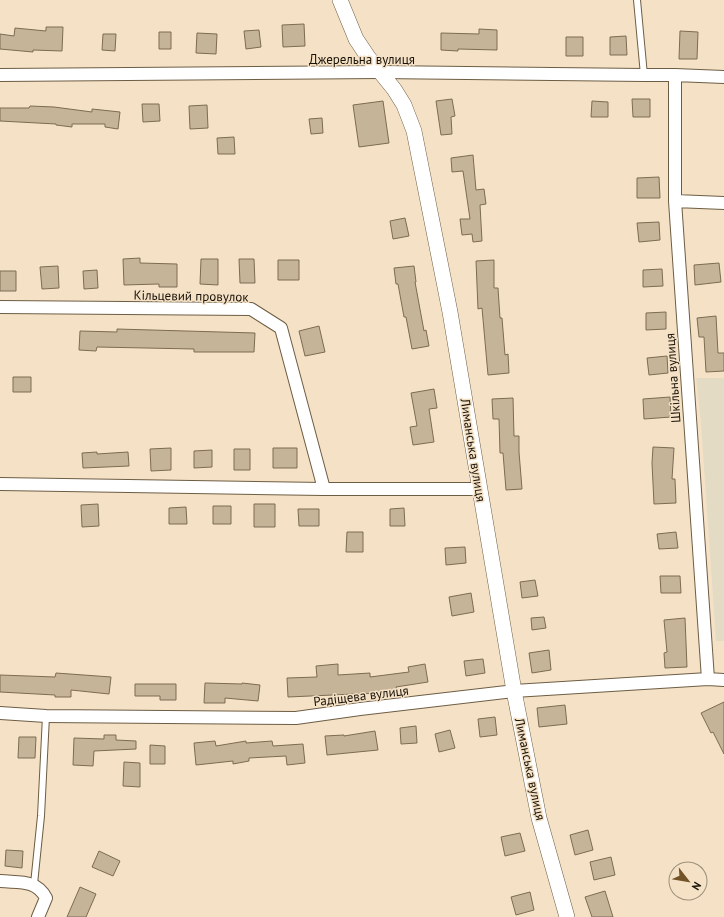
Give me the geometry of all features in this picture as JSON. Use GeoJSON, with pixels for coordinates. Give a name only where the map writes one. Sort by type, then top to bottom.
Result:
{"type":"FeatureCollection","features":[{"type":"Feature","properties":{"kind":"street","name":"Лиманська вулиця"},"geometry":{"type":"LineString","coordinates":[[340,0],[356,39],[394,89],[404,105],[414,131],[450,312],[514,691],[539,818],[567,917]]}},
{"type":"Feature","properties":{"kind":"street","name":"Джерельна вулиця"},"geometry":{"type":"LineString","coordinates":[[0,75],[380,72],[675,75],[724,77]]}},
{"type":"Feature","properties":{"kind":"street","name":"Шкільна вулиця"},"geometry":{"type":"LineString","coordinates":[[675,75],[675,201],[708,679]]}},
{"type":"Feature","properties":{"kind":"street"},"geometry":{"type":"LineString","coordinates":[[675,201],[724,203]]}},
{"type":"Feature","properties":{"kind":"street","name":"Кільцевий провулок"},"geometry":{"type":"LineString","coordinates":[[0,307],[251,309],[281,328],[324,489]]}},
{"type":"Feature","properties":{"kind":"street"},"geometry":{"type":"LineString","coordinates":[[0,484],[324,489],[479,489]]}},
{"type":"Feature","properties":{"kind":"street","name":"Радіщева вулиця"},"geometry":{"type":"LineString","coordinates":[[0,713],[46,716],[296,718],[514,691],[708,679],[724,680]]}},
{"type":"Feature","properties":{"kind":"street"},"geometry":{"type":"LineString","coordinates":[[0,881],[34,884],[42,890],[46,898],[38,917]]}},
{"type":"Feature","properties":{"kind":"lane"},"geometry":{"type":"LineString","coordinates":[[637,0],[644,75]]}},
{"type":"Feature","properties":{"kind":"lane"},"geometry":{"type":"LineString","coordinates":[[34,884],[41,816],[46,716]]}},
{"type":"Feature","properties":{"kind":"shaded area"},"geometry":{"type":"Polygon","coordinates":[[[696,378],[724,378],[724,641],[716,641],[701,424],[696,378]]]}},
{"type":"Feature","properties":{"kind":"building"},"geometry":{"type":"Polygon","coordinates":[[[304,24],[305,46],[283,47],[282,25],[304,24]]]}},
{"type":"Feature","properties":{"kind":"building"},"geometry":{"type":"Polygon","coordinates":[[[46,27],[63,27],[62,51],[33,50],[33,52],[0,49],[0,34],[14,36],[15,28],[46,31],[46,27]]]}},
{"type":"Feature","properties":{"kind":"building"},"geometry":{"type":"Polygon","coordinates":[[[479,29],[497,30],[497,50],[441,50],[441,33],[479,34],[479,29]]]}},
{"type":"Feature","properties":{"kind":"building"},"geometry":{"type":"Polygon","coordinates":[[[259,30],[261,47],[246,49],[244,31],[259,30]]]}},
{"type":"Feature","properties":{"kind":"building"},"geometry":{"type":"Polygon","coordinates":[[[680,31],[698,32],[697,59],[679,59],[680,31]]]}},
{"type":"Feature","properties":{"kind":"building"},"geometry":{"type":"Polygon","coordinates":[[[159,32],[171,32],[171,49],[159,49],[159,32]]]}},
{"type":"Feature","properties":{"kind":"building"},"geometry":{"type":"Polygon","coordinates":[[[197,33],[217,34],[216,54],[196,53],[197,33]]]}},
{"type":"Feature","properties":{"kind":"building"},"geometry":{"type":"Polygon","coordinates":[[[103,34],[116,34],[115,51],[102,50],[103,34]]]}},
{"type":"Feature","properties":{"kind":"building"},"geometry":{"type":"Polygon","coordinates":[[[626,36],[627,55],[610,55],[610,37],[626,36]]]}},
{"type":"Feature","properties":{"kind":"building"},"geometry":{"type":"Polygon","coordinates":[[[566,37],[583,37],[583,56],[566,56],[566,37]]]}},
{"type":"Feature","properties":{"kind":"building"},"geometry":{"type":"Polygon","coordinates":[[[452,99],[455,116],[451,117],[452,134],[441,135],[436,101],[452,99]]]}},
{"type":"Feature","properties":{"kind":"building"},"geometry":{"type":"Polygon","coordinates":[[[632,99],[650,99],[650,117],[633,117],[632,99]]]}},
{"type":"Feature","properties":{"kind":"building"},"geometry":{"type":"Polygon","coordinates":[[[383,101],[389,143],[359,147],[353,105],[383,101]]]}},
{"type":"Feature","properties":{"kind":"building"},"geometry":{"type":"Polygon","coordinates":[[[592,101],[608,102],[608,117],[591,117],[592,101]]]}},
{"type":"Feature","properties":{"kind":"building"},"geometry":{"type":"Polygon","coordinates":[[[142,104],[159,104],[160,121],[143,122],[142,104]]]}},
{"type":"Feature","properties":{"kind":"building"},"geometry":{"type":"Polygon","coordinates":[[[207,105],[208,128],[190,129],[189,106],[207,105]]]}},
{"type":"Feature","properties":{"kind":"building"},"geometry":{"type":"Polygon","coordinates":[[[30,106],[54,107],[92,112],[92,109],[120,112],[118,129],[105,127],[105,124],[72,124],[72,127],[56,124],[0,121],[0,108],[29,108],[30,106]]]}},
{"type":"Feature","properties":{"kind":"building"},"geometry":{"type":"Polygon","coordinates":[[[322,118],[323,133],[311,134],[309,119],[322,118]]]}},
{"type":"Feature","properties":{"kind":"building"},"geometry":{"type":"Polygon","coordinates":[[[234,137],[235,154],[218,154],[217,138],[234,137]]]}},
{"type":"Feature","properties":{"kind":"building"},"geometry":{"type":"Polygon","coordinates":[[[473,155],[476,190],[484,189],[486,204],[480,205],[482,241],[473,242],[472,234],[462,235],[460,219],[470,219],[463,171],[452,172],[451,158],[473,155]]]}},
{"type":"Feature","properties":{"kind":"building"},"geometry":{"type":"Polygon","coordinates":[[[659,177],[660,198],[637,198],[637,178],[659,177]]]}},
{"type":"Feature","properties":{"kind":"building"},"geometry":{"type":"Polygon","coordinates":[[[405,218],[409,236],[393,239],[390,221],[405,218]]]}},
{"type":"Feature","properties":{"kind":"building"},"geometry":{"type":"Polygon","coordinates":[[[659,222],[660,240],[639,242],[637,223],[659,222]]]}},
{"type":"Feature","properties":{"kind":"building"},"geometry":{"type":"Polygon","coordinates":[[[140,258],[140,263],[177,264],[177,287],[159,287],[159,284],[124,285],[123,259],[140,258]]]}},
{"type":"Feature","properties":{"kind":"building"},"geometry":{"type":"Polygon","coordinates":[[[201,259],[218,259],[218,285],[200,284],[201,259]]]}},
{"type":"Feature","properties":{"kind":"building"},"geometry":{"type":"Polygon","coordinates":[[[239,259],[254,259],[255,283],[240,283],[239,259]]]}},
{"type":"Feature","properties":{"kind":"building"},"geometry":{"type":"Polygon","coordinates":[[[278,260],[299,260],[299,280],[278,280],[278,260]]]}},
{"type":"Feature","properties":{"kind":"building"},"geometry":{"type":"Polygon","coordinates":[[[494,260],[494,288],[498,288],[500,318],[502,318],[505,355],[508,354],[509,373],[488,375],[482,308],[478,309],[476,261],[494,260]]]}},
{"type":"Feature","properties":{"kind":"building"},"geometry":{"type":"Polygon","coordinates":[[[719,263],[721,282],[695,285],[694,265],[719,263]]]}},
{"type":"Feature","properties":{"kind":"building"},"geometry":{"type":"Polygon","coordinates":[[[58,266],[59,288],[42,289],[40,267],[58,266]]]}},
{"type":"Feature","properties":{"kind":"building"},"geometry":{"type":"Polygon","coordinates":[[[414,266],[415,282],[424,331],[426,330],[429,346],[412,349],[398,284],[396,284],[394,268],[414,266]]]}},
{"type":"Feature","properties":{"kind":"building"},"geometry":{"type":"Polygon","coordinates":[[[662,269],[663,286],[643,287],[643,270],[662,269]]]}},
{"type":"Feature","properties":{"kind":"building"},"geometry":{"type":"Polygon","coordinates":[[[97,270],[98,288],[84,289],[83,271],[97,270]]]}},
{"type":"Feature","properties":{"kind":"building"},"geometry":{"type":"Polygon","coordinates":[[[0,271],[16,271],[16,291],[0,291],[0,271]]]}},
{"type":"Feature","properties":{"kind":"building"},"geometry":{"type":"Polygon","coordinates":[[[666,312],[666,329],[646,330],[646,313],[666,312]]]}},
{"type":"Feature","properties":{"kind":"building"},"geometry":{"type":"Polygon","coordinates":[[[716,316],[718,353],[724,353],[724,371],[706,372],[704,337],[699,337],[697,318],[716,316]]]}},
{"type":"Feature","properties":{"kind":"building"},"geometry":{"type":"Polygon","coordinates":[[[319,326],[325,352],[305,356],[299,331],[319,326]]]}},
{"type":"Feature","properties":{"kind":"building"},"geometry":{"type":"Polygon","coordinates":[[[117,329],[255,333],[254,352],[194,352],[194,349],[97,347],[96,351],[79,350],[80,331],[117,332],[117,329]]]}},
{"type":"Feature","properties":{"kind":"building"},"geometry":{"type":"Polygon","coordinates":[[[667,356],[668,373],[649,375],[647,358],[667,356]]]}},
{"type":"Feature","properties":{"kind":"building"},"geometry":{"type":"Polygon","coordinates":[[[13,377],[31,377],[31,392],[13,392],[13,377]]]}},
{"type":"Feature","properties":{"kind":"building"},"geometry":{"type":"Polygon","coordinates":[[[434,389],[437,408],[429,409],[434,442],[413,445],[410,427],[417,426],[411,393],[434,389]]]}},
{"type":"Feature","properties":{"kind":"building"},"geometry":{"type":"Polygon","coordinates":[[[670,397],[671,417],[644,419],[643,399],[670,397]]]}},
{"type":"Feature","properties":{"kind":"building"},"geometry":{"type":"Polygon","coordinates":[[[513,398],[514,436],[519,436],[522,489],[506,490],[503,453],[500,453],[499,419],[493,419],[492,399],[513,398]]]}},
{"type":"Feature","properties":{"kind":"building"},"geometry":{"type":"Polygon","coordinates":[[[653,447],[674,448],[672,479],[675,479],[676,503],[654,504],[652,463],[653,447]]]}},
{"type":"Feature","properties":{"kind":"building"},"geometry":{"type":"Polygon","coordinates":[[[171,448],[171,470],[151,471],[150,449],[171,448]]]}},
{"type":"Feature","properties":{"kind":"building"},"geometry":{"type":"Polygon","coordinates":[[[273,448],[297,448],[297,468],[273,468],[273,448]]]}},
{"type":"Feature","properties":{"kind":"building"},"geometry":{"type":"Polygon","coordinates":[[[234,449],[250,449],[250,470],[234,470],[234,449]]]}},
{"type":"Feature","properties":{"kind":"building"},"geometry":{"type":"Polygon","coordinates":[[[212,450],[212,467],[194,468],[194,451],[212,450]]]}},
{"type":"Feature","properties":{"kind":"building"},"geometry":{"type":"Polygon","coordinates":[[[97,452],[97,454],[128,452],[129,466],[83,468],[82,453],[97,452]]]}},
{"type":"Feature","properties":{"kind":"building"},"geometry":{"type":"Polygon","coordinates":[[[98,504],[99,526],[82,527],[81,505],[98,504]]]}},
{"type":"Feature","properties":{"kind":"building"},"geometry":{"type":"Polygon","coordinates":[[[254,504],[275,504],[275,527],[254,527],[254,504]]]}},
{"type":"Feature","properties":{"kind":"building"},"geometry":{"type":"Polygon","coordinates":[[[213,506],[231,506],[231,524],[213,524],[213,506]]]}},
{"type":"Feature","properties":{"kind":"building"},"geometry":{"type":"Polygon","coordinates":[[[186,507],[187,524],[169,524],[169,508],[186,507]]]}},
{"type":"Feature","properties":{"kind":"building"},"geometry":{"type":"Polygon","coordinates":[[[404,508],[405,526],[390,526],[390,509],[404,508]]]}},
{"type":"Feature","properties":{"kind":"building"},"geometry":{"type":"Polygon","coordinates":[[[298,509],[319,509],[319,526],[299,526],[298,509]]]}},
{"type":"Feature","properties":{"kind":"building"},"geometry":{"type":"Polygon","coordinates":[[[347,532],[363,532],[363,552],[346,552],[347,532]]]}},
{"type":"Feature","properties":{"kind":"building"},"geometry":{"type":"Polygon","coordinates":[[[676,532],[678,548],[659,549],[657,534],[676,532]]]}},
{"type":"Feature","properties":{"kind":"building"},"geometry":{"type":"Polygon","coordinates":[[[465,547],[466,563],[446,565],[445,548],[465,547]]]}},
{"type":"Feature","properties":{"kind":"building"},"geometry":{"type":"Polygon","coordinates":[[[660,576],[680,576],[681,593],[661,593],[660,576]]]}},
{"type":"Feature","properties":{"kind":"building"},"geometry":{"type":"Polygon","coordinates":[[[535,580],[538,596],[522,598],[520,582],[535,580]]]}},
{"type":"Feature","properties":{"kind":"building"},"geometry":{"type":"Polygon","coordinates":[[[471,593],[474,612],[452,616],[449,597],[471,593]]]}},
{"type":"Feature","properties":{"kind":"building"},"geometry":{"type":"Polygon","coordinates":[[[544,617],[546,628],[532,630],[531,618],[544,617]]]}},
{"type":"Feature","properties":{"kind":"building"},"geometry":{"type":"Polygon","coordinates":[[[685,618],[687,667],[665,668],[664,653],[667,652],[664,620],[685,618]]]}},
{"type":"Feature","properties":{"kind":"building"},"geometry":{"type":"Polygon","coordinates":[[[549,650],[551,670],[532,673],[529,653],[549,650]]]}},
{"type":"Feature","properties":{"kind":"building"},"geometry":{"type":"Polygon","coordinates":[[[483,659],[485,673],[466,676],[464,661],[483,659]]]}},
{"type":"Feature","properties":{"kind":"building"},"geometry":{"type":"Polygon","coordinates":[[[338,664],[338,675],[370,673],[370,677],[409,672],[408,667],[425,664],[428,682],[396,687],[397,691],[288,697],[287,678],[317,677],[316,666],[338,664]]]}},
{"type":"Feature","properties":{"kind":"building"},"geometry":{"type":"Polygon","coordinates":[[[56,673],[111,677],[109,694],[71,690],[71,697],[55,697],[55,695],[0,692],[0,675],[55,677],[56,673]]]}},
{"type":"Feature","properties":{"kind":"building"},"geometry":{"type":"Polygon","coordinates":[[[205,683],[242,683],[260,685],[258,701],[225,698],[225,703],[204,703],[205,683]]]}},
{"type":"Feature","properties":{"kind":"building"},"geometry":{"type":"Polygon","coordinates":[[[135,684],[176,684],[176,700],[160,700],[160,696],[135,696],[135,684]]]}},
{"type":"Feature","properties":{"kind":"building"},"geometry":{"type":"Polygon","coordinates":[[[724,702],[724,754],[701,713],[724,702]]]}},
{"type":"Feature","properties":{"kind":"building"},"geometry":{"type":"Polygon","coordinates":[[[565,705],[567,724],[539,727],[537,708],[565,705]]]}},
{"type":"Feature","properties":{"kind":"building"},"geometry":{"type":"Polygon","coordinates":[[[495,717],[497,735],[480,737],[478,719],[495,717]]]}},
{"type":"Feature","properties":{"kind":"building"},"geometry":{"type":"Polygon","coordinates":[[[416,726],[417,743],[401,744],[400,728],[416,726]]]}},
{"type":"Feature","properties":{"kind":"building"},"geometry":{"type":"Polygon","coordinates":[[[450,730],[455,748],[439,752],[435,734],[450,730]]]}},
{"type":"Feature","properties":{"kind":"building"},"geometry":{"type":"Polygon","coordinates":[[[375,731],[378,750],[327,755],[325,736],[344,736],[375,731]]]}},
{"type":"Feature","properties":{"kind":"building"},"geometry":{"type":"Polygon","coordinates":[[[104,735],[116,735],[116,740],[136,741],[136,749],[94,751],[93,766],[73,765],[74,738],[104,739],[104,735]]]}},
{"type":"Feature","properties":{"kind":"building"},"geometry":{"type":"Polygon","coordinates":[[[19,737],[36,737],[35,758],[18,758],[19,737]]]}},
{"type":"Feature","properties":{"kind":"building"},"geometry":{"type":"Polygon","coordinates":[[[215,741],[216,746],[246,741],[246,743],[272,741],[273,746],[303,744],[305,763],[287,765],[286,756],[249,758],[249,761],[233,764],[233,761],[196,765],[194,743],[215,741]]]}},
{"type":"Feature","properties":{"kind":"building"},"geometry":{"type":"Polygon","coordinates":[[[150,745],[165,746],[165,764],[150,764],[150,745]]]}},
{"type":"Feature","properties":{"kind":"building"},"geometry":{"type":"Polygon","coordinates":[[[124,762],[140,763],[140,787],[123,786],[124,762]]]}},
{"type":"Feature","properties":{"kind":"building"},"geometry":{"type":"Polygon","coordinates":[[[588,830],[593,850],[575,855],[570,835],[588,830]]]}},
{"type":"Feature","properties":{"kind":"building"},"geometry":{"type":"Polygon","coordinates":[[[520,833],[525,851],[505,856],[501,837],[520,833]]]}},
{"type":"Feature","properties":{"kind":"building"},"geometry":{"type":"Polygon","coordinates":[[[6,850],[23,851],[22,868],[5,866],[6,850]]]}},
{"type":"Feature","properties":{"kind":"building"},"geometry":{"type":"Polygon","coordinates":[[[99,851],[120,861],[113,876],[92,867],[99,851]]]}},
{"type":"Feature","properties":{"kind":"building"},"geometry":{"type":"Polygon","coordinates":[[[611,857],[615,875],[594,880],[590,862],[611,857]]]}},
{"type":"Feature","properties":{"kind":"building"},"geometry":{"type":"Polygon","coordinates":[[[80,887],[96,894],[86,917],[67,917],[80,887]]]}},
{"type":"Feature","properties":{"kind":"building"},"geometry":{"type":"Polygon","coordinates":[[[605,891],[613,917],[592,917],[585,897],[605,891]]]}},
{"type":"Feature","properties":{"kind":"building"},"geometry":{"type":"Polygon","coordinates":[[[530,892],[534,910],[516,915],[511,897],[530,892]]]}}]}
